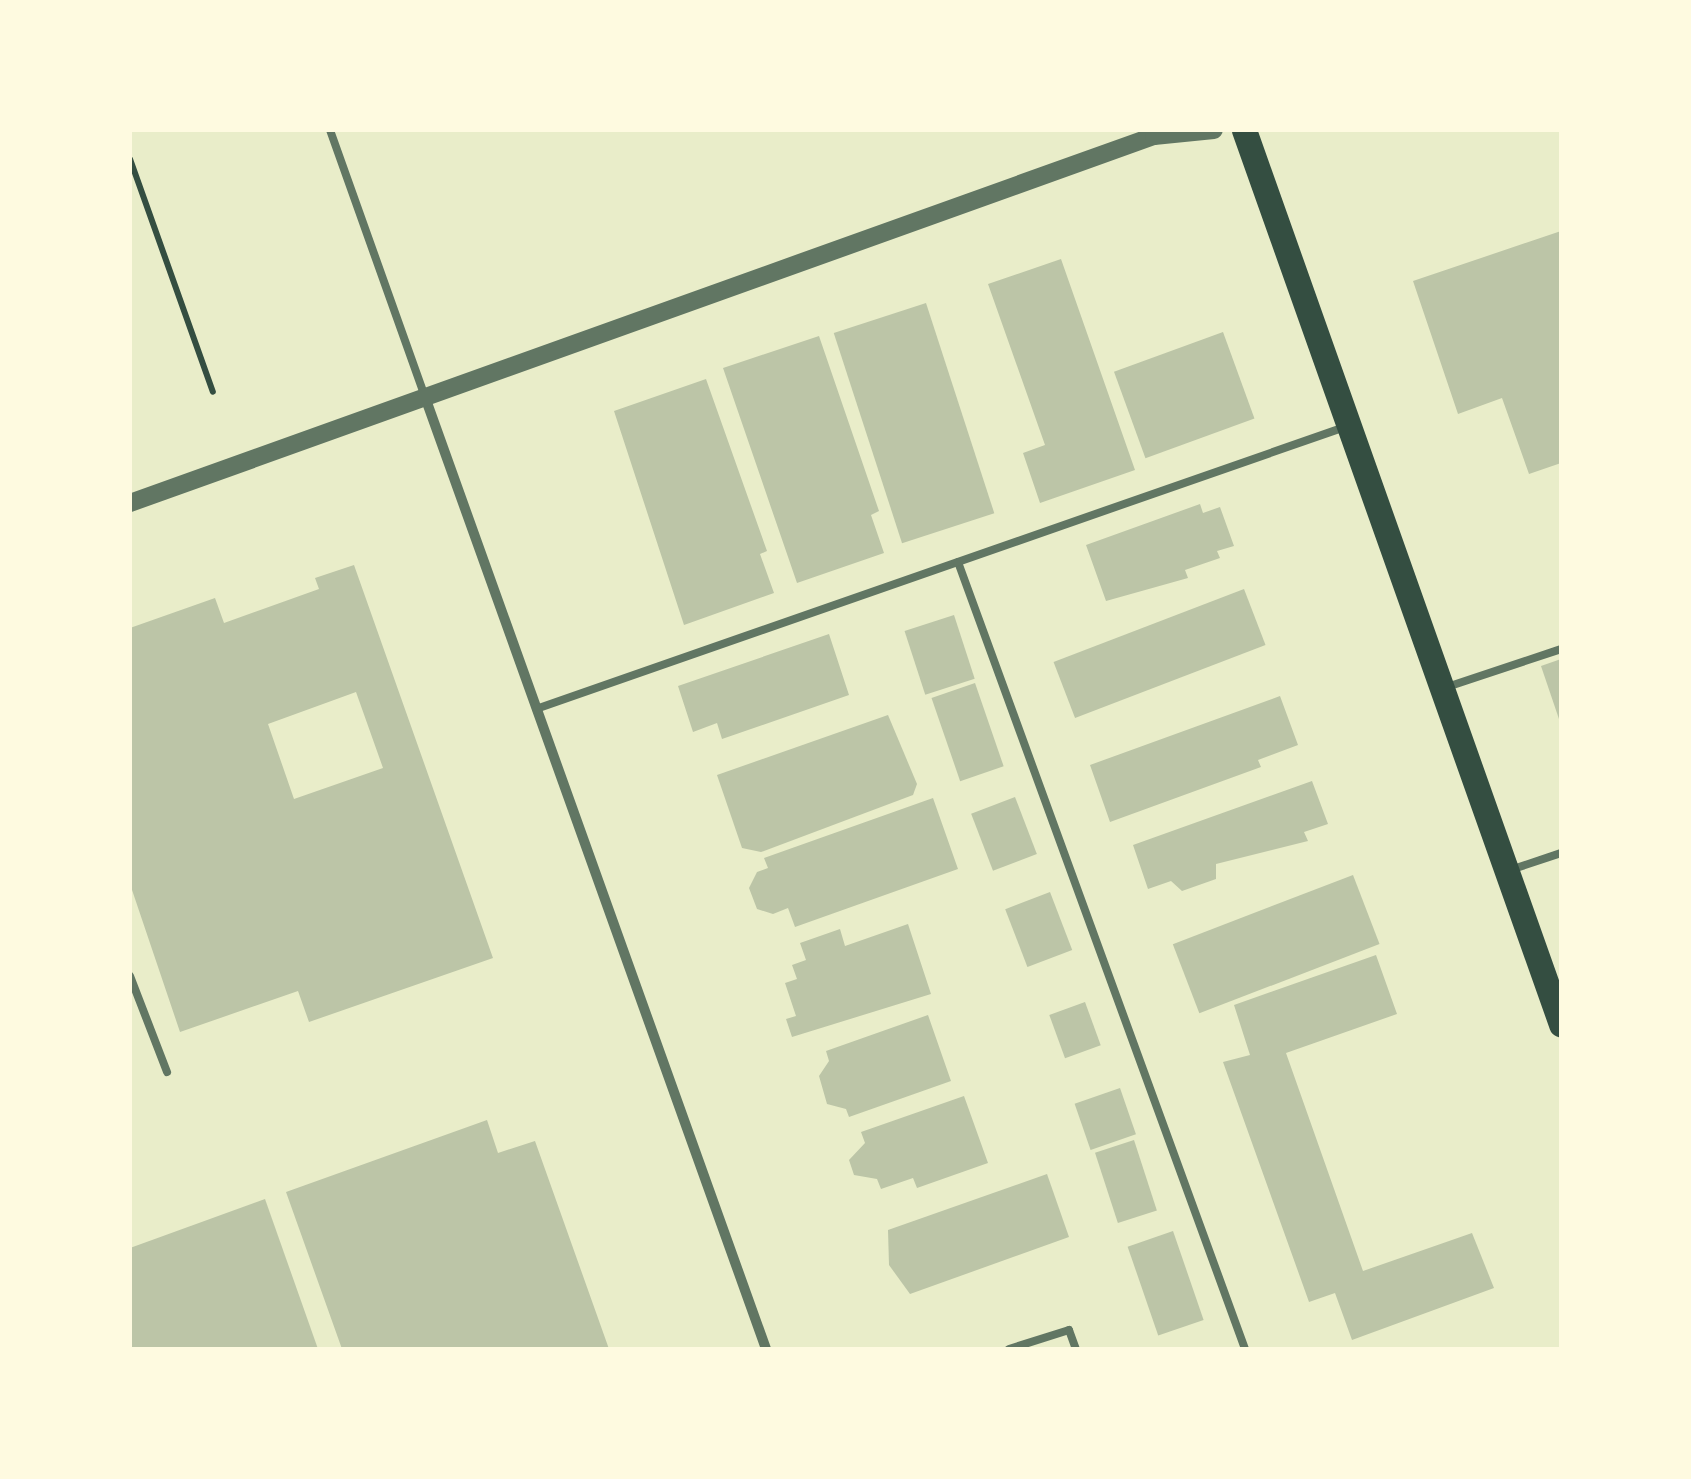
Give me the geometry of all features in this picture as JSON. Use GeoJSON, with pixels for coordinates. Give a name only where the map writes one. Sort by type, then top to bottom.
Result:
{"type":"FeatureCollection","features":[{"type":"Feature","properties":{"kind":"main road"},"geometry":{"type":"LineString","coordinates":[[1244,130],[1561,1024]]}},
{"type":"Feature","properties":{"kind":"street"},"geometry":{"type":"LineString","coordinates":[[130,503],[1154,136],[1214,130]]}},
{"type":"Feature","properties":{"kind":"street"},"geometry":{"type":"LineString","coordinates":[[425,397],[766,1349]]}},
{"type":"Feature","properties":{"kind":"lane"},"geometry":{"type":"LineString","coordinates":[[330,130],[425,397]]}},
{"type":"Feature","properties":{"kind":"lane"},"geometry":{"type":"LineString","coordinates":[[536,708],[1350,426]]}},
{"type":"Feature","properties":{"kind":"lane"},"geometry":{"type":"LineString","coordinates":[[958,562],[1245,1349]]}},
{"type":"Feature","properties":{"kind":"lane"},"geometry":{"type":"LineString","coordinates":[[1442,688],[1561,648]]}},
{"type":"Feature","properties":{"kind":"lane"},"geometry":{"type":"LineString","coordinates":[[1507,872],[1561,853]]}},
{"type":"Feature","properties":{"kind":"lane"},"geometry":{"type":"LineString","coordinates":[[130,976],[166,1072]]}},
{"type":"Feature","properties":{"kind":"lane"},"geometry":{"type":"LineString","coordinates":[[1009,1349],[1069,1330],[1076,1349]]}},
{"type":"Feature","properties":{"kind":"path"},"geometry":{"type":"LineString","coordinates":[[130,159],[212,392]]}},
{"type":"Feature","properties":{"kind":"building"},"geometry":{"type":"Polygon","coordinates":[[[1561,231],[1561,463],[1529,474],[1502,398],[1458,414],[1413,281],[1561,231]]]}},
{"type":"Feature","properties":{"kind":"building"},"geometry":{"type":"Polygon","coordinates":[[[1061,259],[1135,470],[1040,503],[1023,453],[1045,445],[988,284],[1061,259]]]}},
{"type":"Feature","properties":{"kind":"building"},"geometry":{"type":"Polygon","coordinates":[[[926,303],[994,513],[902,543],[834,333],[926,303]]]}},
{"type":"Feature","properties":{"kind":"building"},"geometry":{"type":"Polygon","coordinates":[[[1223,332],[1254,418],[1145,458],[1114,372],[1223,332]]]}},
{"type":"Feature","properties":{"kind":"building"},"geometry":{"type":"Polygon","coordinates":[[[819,336],[879,511],[871,515],[884,553],[797,583],[723,368],[819,336]]]}},
{"type":"Feature","properties":{"kind":"building"},"geometry":{"type":"Polygon","coordinates":[[[706,379],[767,551],[760,554],[774,593],[684,625],[614,411],[706,379]]]}},
{"type":"Feature","properties":{"kind":"building"},"geometry":{"type":"Polygon","coordinates":[[[1200,504],[1203,513],[1220,507],[1234,546],[1217,551],[1220,558],[1185,570],[1188,578],[1106,601],[1086,545],[1200,504]]]}},
{"type":"Feature","properties":{"kind":"building"},"geometry":{"type":"Polygon","coordinates":[[[354,565],[493,958],[309,1022],[298,991],[180,1032],[130,884],[130,628],[215,598],[224,623],[319,589],[315,578],[354,565]],[[356,692],[268,724],[294,799],[383,768],[356,692]]]}},
{"type":"Feature","properties":{"kind":"building"},"geometry":{"type":"Polygon","coordinates":[[[1244,589],[1266,645],[1075,718],[1054,662],[1244,589]]]}},
{"type":"Feature","properties":{"kind":"building"},"geometry":{"type":"Polygon","coordinates":[[[954,615],[975,679],[925,695],[905,631],[954,615]]]}},
{"type":"Feature","properties":{"kind":"building"},"geometry":{"type":"Polygon","coordinates":[[[829,634],[849,695],[722,739],[717,723],[693,732],[678,686],[829,634]]]}},
{"type":"Feature","properties":{"kind":"building"},"geometry":{"type":"Polygon","coordinates":[[[1561,659],[1561,722],[1560,722],[1541,666],[1561,659]]]}},
{"type":"Feature","properties":{"kind":"building"},"geometry":{"type":"Polygon","coordinates":[[[975,683],[1004,766],[960,781],[932,698],[975,683]]]}},
{"type":"Feature","properties":{"kind":"building"},"geometry":{"type":"Polygon","coordinates":[[[1280,696],[1298,745],[1258,760],[1261,767],[1110,822],[1090,765],[1280,696]]]}},
{"type":"Feature","properties":{"kind":"building"},"geometry":{"type":"Polygon","coordinates":[[[888,715],[917,784],[913,795],[761,852],[742,848],[717,775],[888,715]]]}},
{"type":"Feature","properties":{"kind":"building"},"geometry":{"type":"Polygon","coordinates":[[[1312,781],[1328,824],[1304,832],[1308,841],[1216,864],[1216,879],[1182,891],[1171,881],[1148,889],[1133,845],[1312,781]]]}},
{"type":"Feature","properties":{"kind":"building"},"geometry":{"type":"Polygon","coordinates":[[[1015,797],[1037,854],[993,871],[971,814],[1015,797]]]}},
{"type":"Feature","properties":{"kind":"building"},"geometry":{"type":"Polygon","coordinates":[[[933,798],[958,869],[795,927],[788,908],[773,914],[757,909],[749,888],[757,872],[768,868],[764,858],[933,798]]]}},
{"type":"Feature","properties":{"kind":"building"},"geometry":{"type":"Polygon","coordinates":[[[1353,875],[1380,944],[1199,1013],[1173,944],[1353,875]]]}},
{"type":"Feature","properties":{"kind":"building"},"geometry":{"type":"Polygon","coordinates":[[[1050,892],[1072,950],[1027,967],[1005,909],[1050,892]]]}},
{"type":"Feature","properties":{"kind":"building"},"geometry":{"type":"Polygon","coordinates":[[[908,924],[931,994],[792,1037],[786,1019],[796,1016],[785,983],[797,979],[792,965],[806,960],[800,943],[840,929],[845,946],[908,924]]]}},
{"type":"Feature","properties":{"kind":"building"},"geometry":{"type":"Polygon","coordinates":[[[1376,955],[1397,1014],[1286,1053],[1363,1271],[1472,1233],[1494,1288],[1352,1340],[1335,1293],[1309,1302],[1223,1062],[1250,1055],[1234,1005],[1376,955]]]}},
{"type":"Feature","properties":{"kind":"building"},"geometry":{"type":"Polygon","coordinates":[[[1085,1002],[1101,1045],[1065,1058],[1049,1015],[1085,1002]]]}},
{"type":"Feature","properties":{"kind":"building"},"geometry":{"type":"Polygon","coordinates":[[[928,1015],[951,1081],[849,1117],[846,1109],[827,1104],[819,1076],[829,1061],[826,1051],[928,1015]]]}},
{"type":"Feature","properties":{"kind":"building"},"geometry":{"type":"Polygon","coordinates":[[[1120,1088],[1136,1134],[1091,1150],[1075,1104],[1120,1088]]]}},
{"type":"Feature","properties":{"kind":"building"},"geometry":{"type":"Polygon","coordinates":[[[964,1096],[988,1163],[917,1188],[913,1178],[881,1189],[877,1179],[854,1175],[849,1160],[865,1143],[861,1132],[964,1096]]]}},
{"type":"Feature","properties":{"kind":"building"},"geometry":{"type":"Polygon","coordinates":[[[487,1120],[498,1153],[535,1141],[609,1349],[342,1349],[286,1192],[487,1120]]]}},
{"type":"Feature","properties":{"kind":"building"},"geometry":{"type":"Polygon","coordinates":[[[1134,1140],[1157,1210],[1118,1223],[1095,1153],[1134,1140]]]}},
{"type":"Feature","properties":{"kind":"building"},"geometry":{"type":"Polygon","coordinates":[[[1047,1174],[1069,1237],[910,1294],[889,1265],[888,1230],[1047,1174]]]}},
{"type":"Feature","properties":{"kind":"building"},"geometry":{"type":"Polygon","coordinates":[[[265,1199],[318,1349],[130,1349],[130,1248],[265,1199]]]}},
{"type":"Feature","properties":{"kind":"building"},"geometry":{"type":"Polygon","coordinates":[[[1173,1231],[1204,1320],[1158,1336],[1128,1247],[1173,1231]]]}}]}
